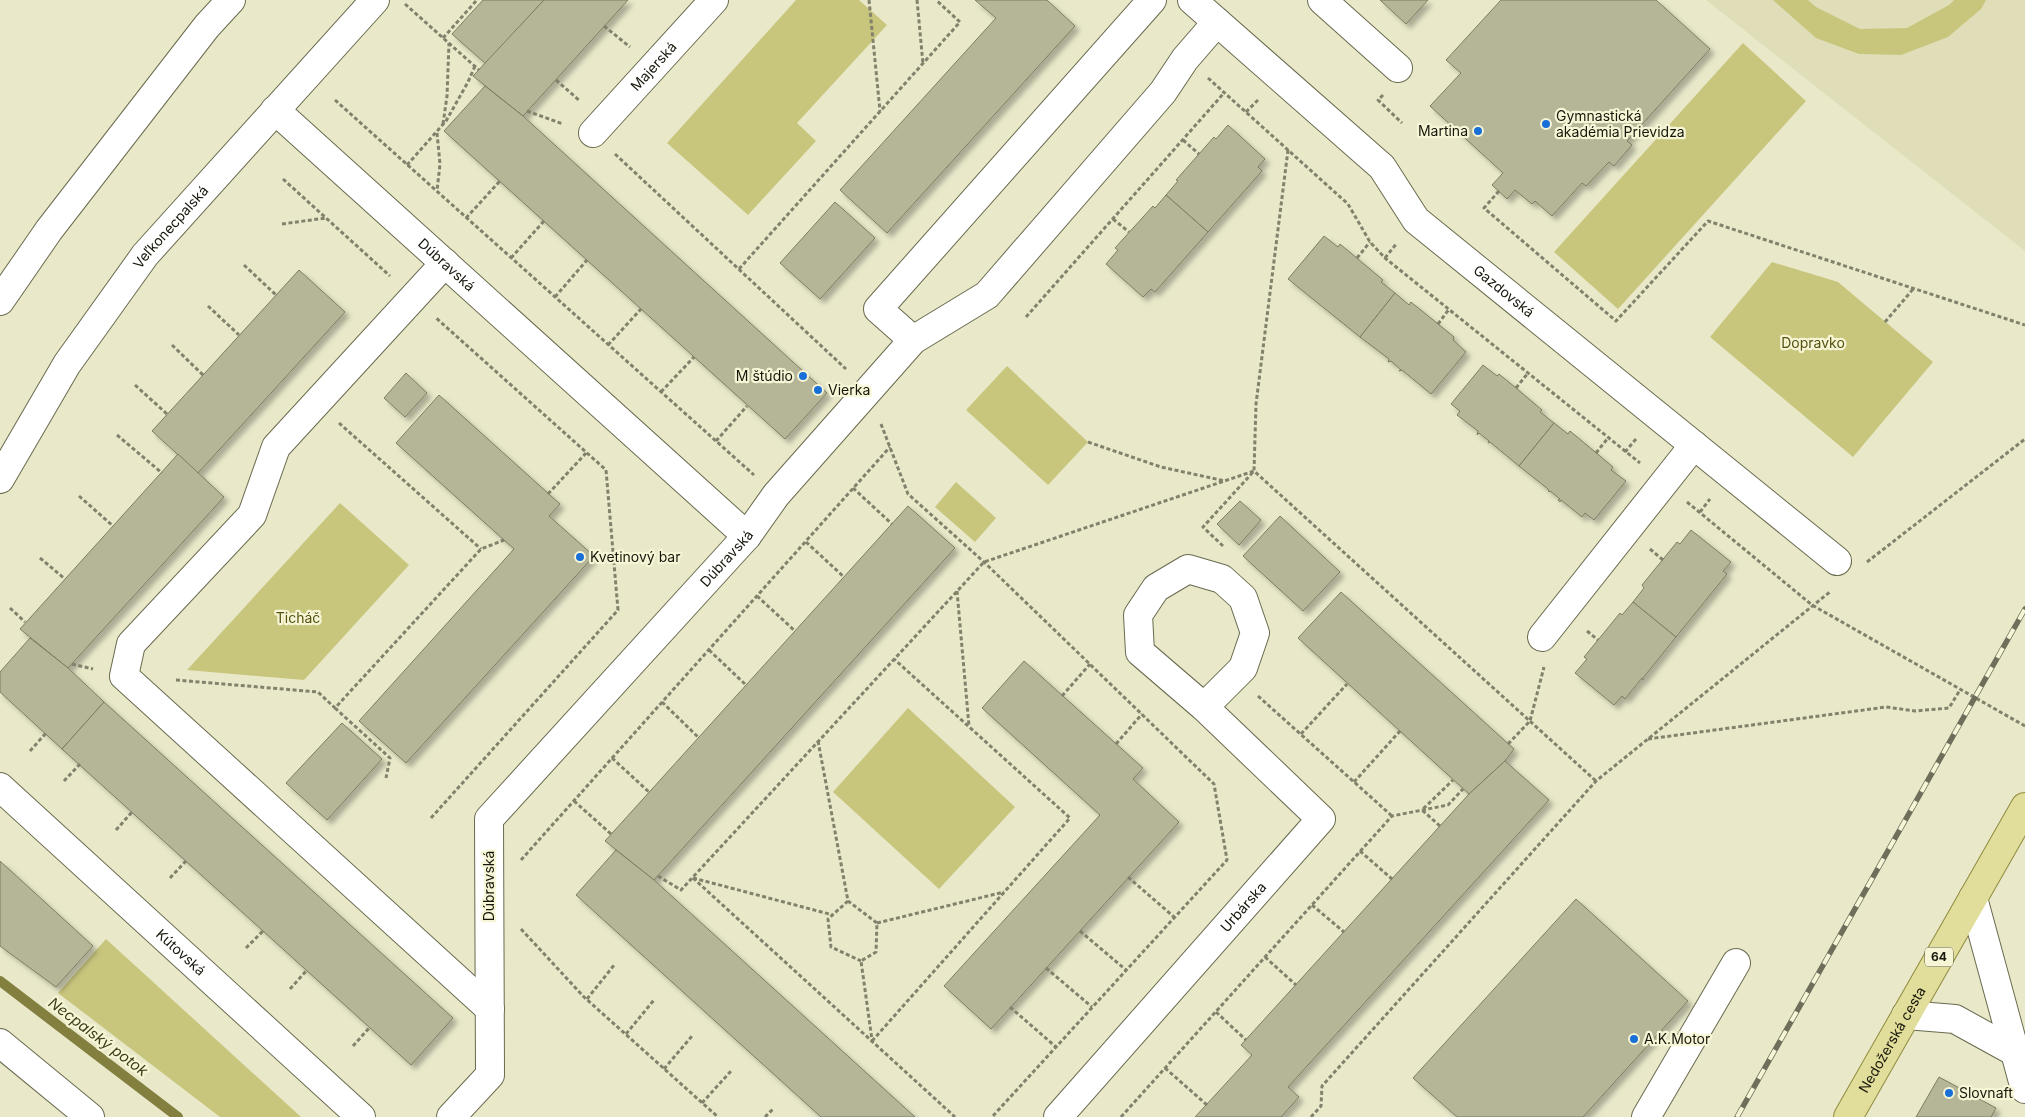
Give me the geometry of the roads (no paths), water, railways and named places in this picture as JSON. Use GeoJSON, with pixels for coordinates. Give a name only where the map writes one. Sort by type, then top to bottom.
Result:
{"type":"FeatureCollection","features":[{"type":"Feature","properties":{"kind":"main road","name":"Nedožerská cesta"},"geometry":{"type":"LineString","coordinates":[[1848,1117],[2025,806]]}},
{"type":"Feature","properties":{"kind":"street"},"geometry":{"type":"LineString","coordinates":[[0,301],[49,230],[207,26],[231,0]]}},
{"type":"Feature","properties":{"kind":"street","name":"Veľkonecpalská"},"geometry":{"type":"LineString","coordinates":[[0,479],[67,364],[145,255],[374,0]]}},
{"type":"Feature","properties":{"kind":"street","name":"Majerská"},"geometry":{"type":"LineString","coordinates":[[593,134],[714,0]]}},
{"type":"Feature","properties":{"kind":"street"},"geometry":{"type":"LineString","coordinates":[[912,340],[878,309],[1152,0]]}},
{"type":"Feature","properties":{"kind":"street","name":"Gazdovská"},"geometry":{"type":"LineString","coordinates":[[1192,0],[1382,167],[1416,220],[1837,561]]}},
{"type":"Feature","properties":{"kind":"street"},"geometry":{"type":"LineString","coordinates":[[1322,0],[1398,68]]}},
{"type":"Feature","properties":{"kind":"street"},"geometry":{"type":"LineString","coordinates":[[748,536],[776,495],[912,340],[987,295],[1163,92],[1185,59],[1217,22]]}},
{"type":"Feature","properties":{"kind":"street","name":"Dúbravská"},"geometry":{"type":"LineString","coordinates":[[275,110],[748,536],[489,819],[490,1076],[451,1117]]}},
{"type":"Feature","properties":{"kind":"street"},"geometry":{"type":"LineString","coordinates":[[444,263],[276,447],[252,515],[132,644],[124,676],[490,1009]]}},
{"type":"Feature","properties":{"kind":"street"},"geometry":{"type":"LineString","coordinates":[[1545,649],[1664,482],[1694,445]]}},
{"type":"Feature","properties":{"kind":"street","name":"Urbárska"},"geometry":{"type":"LineString","coordinates":[[1058,1117],[1321,819],[1204,707],[1140,652],[1138,615],[1156,588],[1188,569],[1222,579],[1243,598],[1255,633],[1243,668],[1204,707]]}},
{"type":"Feature","properties":{"kind":"street","name":"Kútovská"},"geometry":{"type":"LineString","coordinates":[[0,787],[361,1117]]}},
{"type":"Feature","properties":{"kind":"street"},"geometry":{"type":"LineString","coordinates":[[1973,898],[2025,1089]]}},
{"type":"Feature","properties":{"kind":"street"},"geometry":{"type":"LineString","coordinates":[[1646,1117],[1736,963]]}},
{"type":"Feature","properties":{"kind":"street"},"geometry":{"type":"LineString","coordinates":[[1906,1015],[1955,1018],[2015,1052]]}},
{"type":"Feature","properties":{"kind":"street"},"geometry":{"type":"LineString","coordinates":[[0,1043],[90,1117]]}},
{"type":"Feature","properties":{"kind":"waterway","name":"Necpalský potok"},"geometry":{"type":"LineString","coordinates":[[0,981],[178,1117]]}},
{"type":"Feature","properties":{"kind":"railway"},"geometry":{"type":"LineString","coordinates":[[1737,1117],[2025,609]]}},
{"type":"Feature","properties":{"kind":"place","name":"Gymnastická akadémia Prievidza"},"geometry":{"type":"Point","coordinates":[1546,124]}},
{"type":"Feature","properties":{"kind":"place","name":"Martina"},"geometry":{"type":"Point","coordinates":[1478,131]}},
{"type":"Feature","properties":{"kind":"place","name":"M štúdio"},"geometry":{"type":"Point","coordinates":[803,376]}},
{"type":"Feature","properties":{"kind":"place","name":"Vierka"},"geometry":{"type":"Point","coordinates":[818,390]}},
{"type":"Feature","properties":{"kind":"place","name":"Kvetinový bar"},"geometry":{"type":"Point","coordinates":[580,557]}},
{"type":"Feature","properties":{"kind":"place","name":"A.K.Motor"},"geometry":{"type":"Point","coordinates":[1634,1039]}},
{"type":"Feature","properties":{"kind":"place","name":"Slovnaft"},"geometry":{"type":"Point","coordinates":[1949,1093]}},
{"type":"Feature","properties":{"kind":"park label","name":"Dopravko"},"geometry":{"type":"Point","coordinates":[1813,343]}},
{"type":"Feature","properties":{"kind":"park label","name":"Ticháč"},"geometry":{"type":"Point","coordinates":[298,618]}}]}
